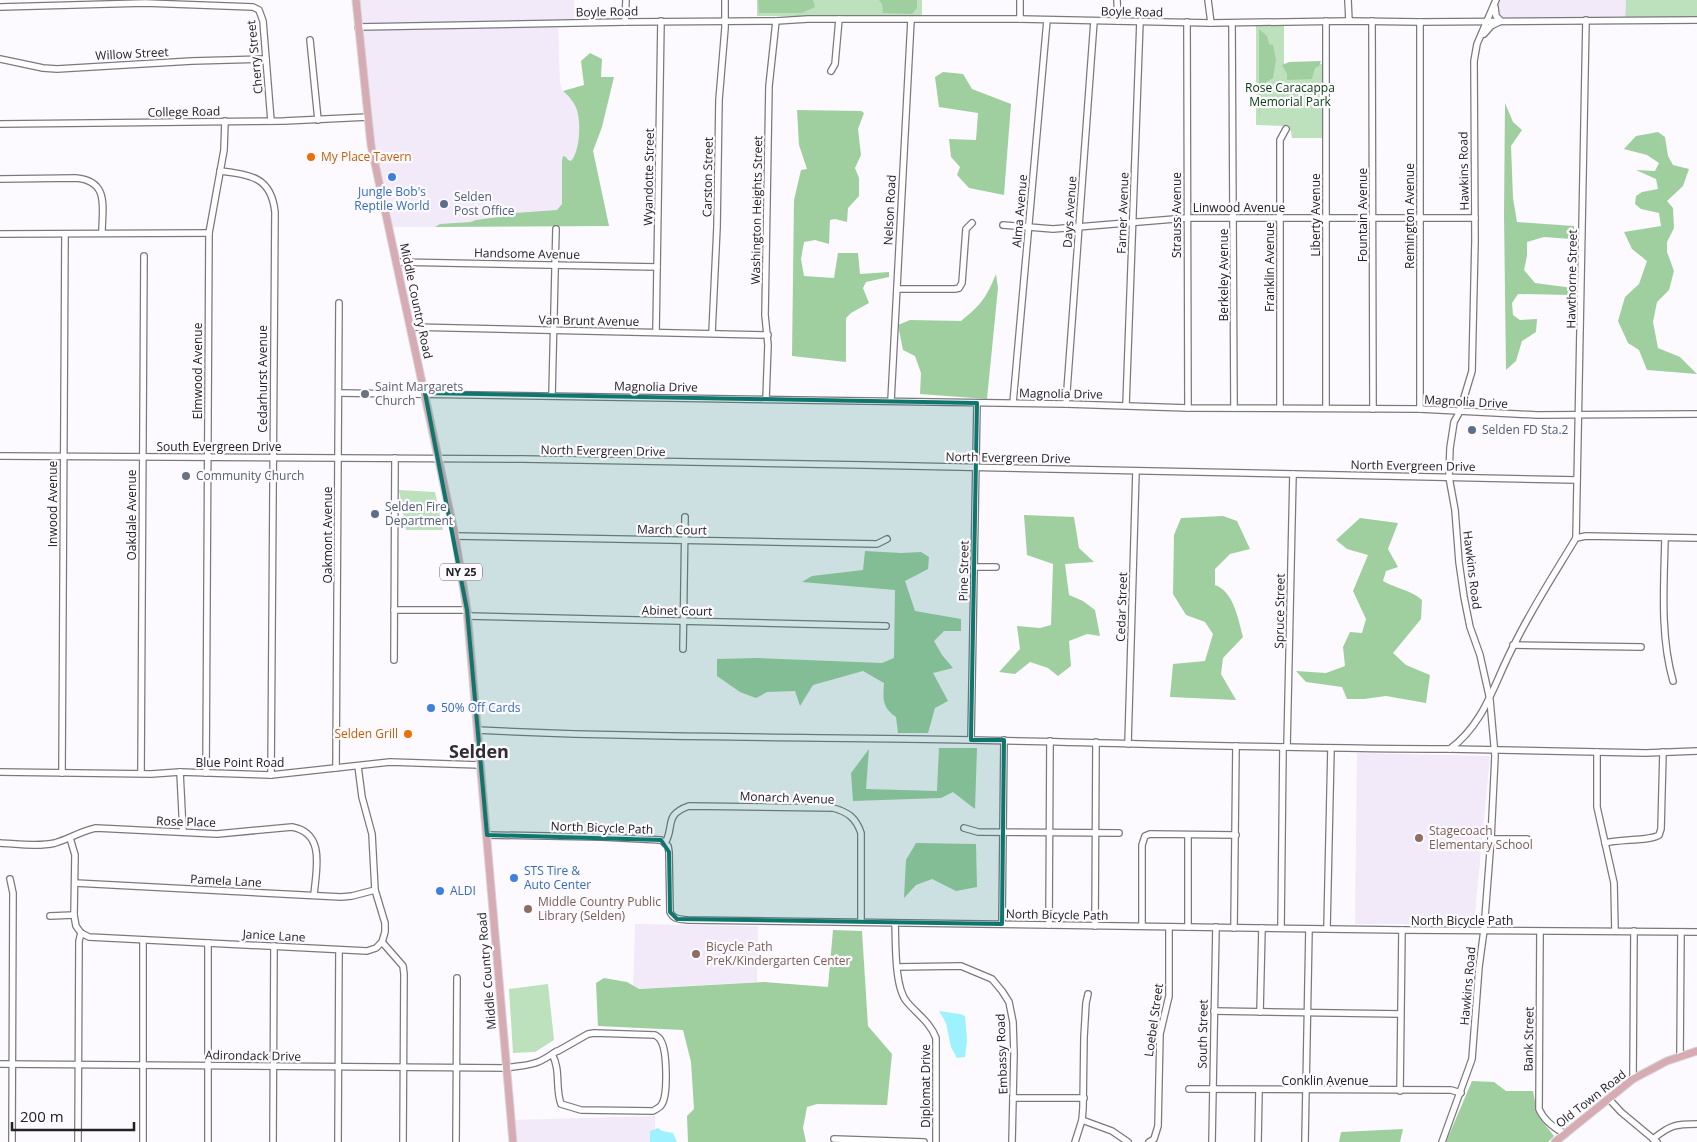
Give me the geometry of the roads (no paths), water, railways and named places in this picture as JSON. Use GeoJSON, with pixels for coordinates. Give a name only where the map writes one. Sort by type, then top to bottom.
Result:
{"type":"FeatureCollection","features":[{"type":"Feature","properties":{"kind":"main road","name":"Middle Country Road"},"geometry":{"type":"LineString","coordinates":[[356,0],[371,145],[456,536],[467,614],[513,1142]]}},
{"type":"Feature","properties":{"kind":"main road","name":"Old Town Road"},"geometry":{"type":"LineString","coordinates":[[1555,1142],[1633,1079],[1680,1056],[1697,1051]]}},
{"type":"Feature","properties":{"kind":"street"},"geometry":{"type":"LineString","coordinates":[[625,22],[626,0]]}},
{"type":"Feature","properties":{"kind":"street","name":"Carston Street"},"geometry":{"type":"LineString","coordinates":[[712,333],[717,220],[719,100],[725,0]]}},
{"type":"Feature","properties":{"kind":"street"},"geometry":{"type":"LineString","coordinates":[[1020,0],[1020,19]]}},
{"type":"Feature","properties":{"kind":"street"},"geometry":{"type":"LineString","coordinates":[[1117,0],[1118,21]]}},
{"type":"Feature","properties":{"kind":"street"},"geometry":{"type":"LineString","coordinates":[[1208,0],[1211,23]]}},
{"type":"Feature","properties":{"kind":"street"},"geometry":{"type":"LineString","coordinates":[[1348,0],[1348,20]]}},
{"type":"Feature","properties":{"kind":"street","name":"Cherry Street"},"geometry":{"type":"LineString","coordinates":[[0,7],[97,2],[145,2],[253,7],[258,10],[263,21],[271,121]]}},
{"type":"Feature","properties":{"kind":"street"},"geometry":{"type":"LineString","coordinates":[[1479,39],[1491,26],[1501,21],[1496,15],[1496,2]]}},
{"type":"Feature","properties":{"kind":"street","name":"Hawkins Road"},"geometry":{"type":"LineString","coordinates":[[1442,1142],[1472,1059],[1478,967],[1484,930],[1491,839],[1495,750],[1490,700],[1480,655],[1470,627],[1464,597],[1455,510],[1449,477],[1450,448],[1454,422],[1465,397],[1472,371],[1475,218],[1474,61],[1479,39],[1496,2]]}},
{"type":"Feature","properties":{"kind":"street","name":"Boyle Road"},"geometry":{"type":"LineString","coordinates":[[358,27],[839,19],[1020,19],[1211,23],[1348,20],[1420,22],[1489,20],[1697,20]]}},
{"type":"Feature","properties":{"kind":"street"},"geometry":{"type":"LineString","coordinates":[[831,71],[835,64],[839,19]]}},
{"type":"Feature","properties":{"kind":"street","name":"Nelson Road"},"geometry":{"type":"LineString","coordinates":[[891,401],[911,20]]}},
{"type":"Feature","properties":{"kind":"street","name":"Alma Avenue"},"geometry":{"type":"LineString","coordinates":[[1012,403],[1047,20]]}},
{"type":"Feature","properties":{"kind":"street","name":"Hawthorne Street"},"geometry":{"type":"LineString","coordinates":[[1576,538],[1586,20]]}},
{"type":"Feature","properties":{"kind":"street","name":"Wyandotte Street"},"geometry":{"type":"LineString","coordinates":[[656,332],[660,21]]}},
{"type":"Feature","properties":{"kind":"street","name":"Washington Heights Street"},"geometry":{"type":"LineString","coordinates":[[766,399],[768,335],[765,315],[769,86],[776,21]]}},
{"type":"Feature","properties":{"kind":"street","name":"Days Avenue"},"geometry":{"type":"LineString","coordinates":[[1066,404],[1094,21]]}},
{"type":"Feature","properties":{"kind":"street","name":"Liberty Avenue"},"geometry":{"type":"LineString","coordinates":[[1326,21],[1326,408]]}},
{"type":"Feature","properties":{"kind":"street","name":"Fountain Avenue"},"geometry":{"type":"LineString","coordinates":[[1372,21],[1373,409]]}},
{"type":"Feature","properties":{"kind":"street"},"geometry":{"type":"LineString","coordinates":[[1469,21],[1476,25],[1479,30],[1479,39]]}},
{"type":"Feature","properties":{"kind":"street","name":"Farner Avenue"},"geometry":{"type":"LineString","coordinates":[[1126,405],[1140,22]]}},
{"type":"Feature","properties":{"kind":"street","name":"Strauss Avenue"},"geometry":{"type":"LineString","coordinates":[[1187,22],[1188,408]]}},
{"type":"Feature","properties":{"kind":"street","name":"Remington Avenue"},"geometry":{"type":"LineString","coordinates":[[1420,22],[1420,410]]}},
{"type":"Feature","properties":{"kind":"street","name":"Berkeley Avenue"},"geometry":{"type":"LineString","coordinates":[[1232,23],[1234,408]]}},
{"type":"Feature","properties":{"kind":"street"},"geometry":{"type":"LineString","coordinates":[[310,40],[318,120]]}},
{"type":"Feature","properties":{"kind":"street","name":"Willow Street"},"geometry":{"type":"LineString","coordinates":[[0,59],[57,69],[192,61],[266,59]]}},
{"type":"Feature","properties":{"kind":"street","name":"College Road"},"geometry":{"type":"LineString","coordinates":[[0,124],[271,121],[368,117]]}},
{"type":"Feature","properties":{"kind":"street","name":"Elmwood Avenue"},"geometry":{"type":"LineString","coordinates":[[206,773],[209,233],[224,150],[225,121]]}},
{"type":"Feature","properties":{"kind":"street","name":"Franklin Avenue"},"geometry":{"type":"LineString","coordinates":[[1280,408],[1280,140],[1286,129]]}},
{"type":"Feature","properties":{"kind":"street","name":"Cedarhurst Avenue"},"geometry":{"type":"LineString","coordinates":[[220,171],[259,179],[269,189],[274,200],[271,775]]}},
{"type":"Feature","properties":{"kind":"street"},"geometry":{"type":"LineString","coordinates":[[0,179],[76,178],[94,182],[102,197],[102,233]]}},
{"type":"Feature","properties":{"kind":"street","name":"Linwood Avenue"},"geometry":{"type":"LineString","coordinates":[[1004,225],[1053,229],[1187,218],[1475,218]]}},
{"type":"Feature","properties":{"kind":"street"},"geometry":{"type":"LineString","coordinates":[[896,289],[959,288],[962,283],[966,229],[972,223]]}},
{"type":"Feature","properties":{"kind":"street"},"geometry":{"type":"LineString","coordinates":[[552,396],[556,229]]}},
{"type":"Feature","properties":{"kind":"street"},"geometry":{"type":"LineString","coordinates":[[0,234],[209,233]]}},
{"type":"Feature","properties":{"kind":"street","name":"Inwood Avenue"},"geometry":{"type":"LineString","coordinates":[[62,773],[65,235]]}},
{"type":"Feature","properties":{"kind":"street","name":"Oakdale Avenue"},"geometry":{"type":"LineString","coordinates":[[141,774],[144,256]]}},
{"type":"Feature","properties":{"kind":"street","name":"Handsome Avenue"},"geometry":{"type":"LineString","coordinates":[[396,262],[657,267]]}},
{"type":"Feature","properties":{"kind":"street","name":"Oakmont Avenue"},"geometry":{"type":"LineString","coordinates":[[336,768],[339,302]]}},
{"type":"Feature","properties":{"kind":"street","name":"Van Brunt Avenue"},"geometry":{"type":"LineString","coordinates":[[411,327],[768,335]]}},
{"type":"Feature","properties":{"kind":"street","name":"Magnolia Drive"},"geometry":{"type":"LineString","coordinates":[[339,393],[1126,405],[1188,408],[1326,408],[1537,415],[1697,414]]}},
{"type":"Feature","properties":{"kind":"street"},"geometry":{"type":"LineString","coordinates":[[1465,397],[1467,406],[1475,412]]}},
{"type":"Feature","properties":{"kind":"street","name":"Pine Street"},"geometry":{"type":"LineString","coordinates":[[971,740],[977,403]]}},
{"type":"Feature","properties":{"kind":"street","name":"South Evergreen Drive"},"geometry":{"type":"LineString","coordinates":[[0,456],[439,458]]}},
{"type":"Feature","properties":{"kind":"street"},"geometry":{"type":"LineString","coordinates":[[394,660],[395,458]]}},
{"type":"Feature","properties":{"kind":"street","name":"North Evergreen Drive"},"geometry":{"type":"LineString","coordinates":[[439,458],[1577,480]]}},
{"type":"Feature","properties":{"kind":"street","name":"Cedar Street"},"geometry":{"type":"LineString","coordinates":[[1128,744],[1136,471]]}},
{"type":"Feature","properties":{"kind":"street","name":"Spruce Street"},"geometry":{"type":"LineString","coordinates":[[1281,928],[1293,474]]}},
{"type":"Feature","properties":{"kind":"street"},"geometry":{"type":"LineString","coordinates":[[683,649],[685,517]]}},
{"type":"Feature","properties":{"kind":"street","name":"March Court"},"geometry":{"type":"LineString","coordinates":[[456,536],[877,544],[887,539]]}},
{"type":"Feature","properties":{"kind":"street"},"geometry":{"type":"LineString","coordinates":[[1450,749],[1472,728],[1490,700],[1513,645],[1576,538],[1586,536],[1697,538]]}},
{"type":"Feature","properties":{"kind":"street"},"geometry":{"type":"LineString","coordinates":[[1665,538],[1664,626],[1666,648],[1673,682]]}},
{"type":"Feature","properties":{"kind":"street"},"geometry":{"type":"LineString","coordinates":[[974,567],[996,567]]}},
{"type":"Feature","properties":{"kind":"street","name":"Abinet Court"},"geometry":{"type":"LineString","coordinates":[[394,610],[467,614],[886,626]]}},
{"type":"Feature","properties":{"kind":"street"},"geometry":{"type":"LineString","coordinates":[[1513,645],[1641,647]]}},
{"type":"Feature","properties":{"kind":"street"},"geometry":{"type":"LineString","coordinates":[[477,730],[601,735],[1004,740],[1330,748],[1597,752],[1697,751]]}},
{"type":"Feature","properties":{"kind":"street"},"geometry":{"type":"LineString","coordinates":[[1002,924],[1004,740]]}},
{"type":"Feature","properties":{"kind":"street"},"geometry":{"type":"LineString","coordinates":[[1049,925],[1050,741]]}},
{"type":"Feature","properties":{"kind":"street"},"geometry":{"type":"LineString","coordinates":[[1095,926],[1096,742]]}},
{"type":"Feature","properties":{"kind":"street"},"geometry":{"type":"LineString","coordinates":[[1234,928],[1236,746]]}},
{"type":"Feature","properties":{"kind":"street"},"geometry":{"type":"LineString","coordinates":[[1327,928],[1330,748]]}},
{"type":"Feature","properties":{"kind":"street"},"geometry":{"type":"LineString","coordinates":[[1597,752],[1597,807],[1614,883],[1615,931]]}},
{"type":"Feature","properties":{"kind":"street"},"geometry":{"type":"LineString","coordinates":[[1605,843],[1624,839],[1652,839],[1659,835],[1661,829],[1663,752]]}},
{"type":"Feature","properties":{"kind":"street","name":"Blue Point Road"},"geometry":{"type":"LineString","coordinates":[[0,772],[141,774],[180,772],[271,775],[390,762],[480,765]]}},
{"type":"Feature","properties":{"kind":"street"},"geometry":{"type":"LineString","coordinates":[[358,766],[362,798],[372,834],[375,890],[385,923],[382,942],[403,966],[404,974],[403,1142]]}},
{"type":"Feature","properties":{"kind":"street"},"geometry":{"type":"LineString","coordinates":[[180,772],[183,832]]}},
{"type":"Feature","properties":{"kind":"street","name":"Monarch Avenue"},"geometry":{"type":"LineString","coordinates":[[666,843],[673,818],[677,812],[689,806],[833,808],[844,811],[852,816],[861,833],[861,922]]}},
{"type":"Feature","properties":{"kind":"street","name":"Rose Place"},"geometry":{"type":"LineString","coordinates":[[0,844],[43,845],[70,838],[82,831],[96,828],[217,834],[292,827],[304,830],[314,840],[317,849],[314,895]]}},
{"type":"Feature","properties":{"kind":"street"},"geometry":{"type":"LineString","coordinates":[[964,828],[978,832],[1119,833]]}},
{"type":"Feature","properties":{"kind":"street"},"geometry":{"type":"LineString","coordinates":[[1142,926],[1142,845],[1145,836],[1150,834],[1236,835]]}},
{"type":"Feature","properties":{"kind":"street","name":"North Bicycle Path"},"geometry":{"type":"LineString","coordinates":[[487,835],[654,838],[661,840],[666,843],[669,852],[670,912],[677,919],[1540,932],[1697,932]]}},
{"type":"Feature","properties":{"kind":"street"},"geometry":{"type":"LineString","coordinates":[[1188,835],[1188,927]]}},
{"type":"Feature","properties":{"kind":"street"},"geometry":{"type":"LineString","coordinates":[[70,838],[75,855],[74,916],[76,926],[81,933],[79,941],[78,1142]]}},
{"type":"Feature","properties":{"kind":"street"},"geometry":{"type":"LineString","coordinates":[[1491,839],[1527,839]]}},
{"type":"Feature","properties":{"kind":"street"},"geometry":{"type":"LineString","coordinates":[[10,879],[13,893],[12,1142]]}},
{"type":"Feature","properties":{"kind":"street","name":"Pamela Lane"},"geometry":{"type":"LineString","coordinates":[[75,883],[352,896],[375,890]]}},
{"type":"Feature","properties":{"kind":"street"},"geometry":{"type":"LineString","coordinates":[[50,916],[74,916]]}},
{"type":"Feature","properties":{"kind":"street","name":"Diplomat Drive"},"geometry":{"type":"LineString","coordinates":[[895,923],[899,983],[905,1001],[932,1029],[936,1038],[936,1142]]}},
{"type":"Feature","properties":{"kind":"street","name":"Loebel Street"},"geometry":{"type":"LineString","coordinates":[[1149,1142],[1154,1139],[1158,1126],[1160,1034],[1169,996],[1169,927]]}},
{"type":"Feature","properties":{"kind":"street","name":"South Street"},"geometry":{"type":"LineString","coordinates":[[1212,1142],[1216,927]]}},
{"type":"Feature","properties":{"kind":"street"},"geometry":{"type":"LineString","coordinates":[[1260,1012],[1262,928]]}},
{"type":"Feature","properties":{"kind":"street"},"geometry":{"type":"LineString","coordinates":[[1305,1142],[1309,929]]}},
{"type":"Feature","properties":{"kind":"street"},"geometry":{"type":"LineString","coordinates":[[1400,1091],[1402,930]]}},
{"type":"Feature","properties":{"kind":"street"},"geometry":{"type":"LineString","coordinates":[[1633,1079],[1634,931]]}},
{"type":"Feature","properties":{"kind":"street","name":"Bank Street"},"geometry":{"type":"LineString","coordinates":[[1540,932],[1539,1109],[1542,1116],[1548,1122],[1565,1134]]}},
{"type":"Feature","properties":{"kind":"street"},"geometry":{"type":"LineString","coordinates":[[1680,1056],[1681,932]]}},
{"type":"Feature","properties":{"kind":"street","name":"Janice Lane"},"geometry":{"type":"LineString","coordinates":[[81,933],[97,938],[367,951],[376,948],[382,942]]}},
{"type":"Feature","properties":{"kind":"street"},"geometry":{"type":"LineString","coordinates":[[143,940],[143,1142]]}},
{"type":"Feature","properties":{"kind":"street"},"geometry":{"type":"LineString","coordinates":[[208,943],[208,1142]]}},
{"type":"Feature","properties":{"kind":"street"},"geometry":{"type":"LineString","coordinates":[[273,1142],[274,946]]}},
{"type":"Feature","properties":{"kind":"street"},"geometry":{"type":"LineString","coordinates":[[338,1142],[339,950]]}},
{"type":"Feature","properties":{"kind":"street","name":"Embassy Road"},"geometry":{"type":"LineString","coordinates":[[897,967],[961,966],[992,979],[1002,990],[1009,1002],[1013,1022],[1012,1142]]}},
{"type":"Feature","properties":{"kind":"street"},"geometry":{"type":"LineString","coordinates":[[456,1142],[457,978]]}},
{"type":"Feature","properties":{"kind":"street"},"geometry":{"type":"LineString","coordinates":[[1075,1142],[1082,1120],[1084,1098],[1084,1037],[1088,994]]}},
{"type":"Feature","properties":{"kind":"street"},"geometry":{"type":"LineString","coordinates":[[1214,1011],[1400,1014]]}},
{"type":"Feature","properties":{"kind":"street","name":"Adirondack Drive"},"geometry":{"type":"LineString","coordinates":[[0,1064],[506,1068],[536,1063],[552,1054],[588,1034],[656,1035],[661,1039],[665,1058],[666,1087],[663,1103],[658,1108],[646,1111],[581,1110],[560,1104],[556,1062],[552,1054]]}},
{"type":"Feature","properties":{"kind":"street","name":"Conklin Avenue"},"geometry":{"type":"LineString","coordinates":[[1189,1089],[1451,1090],[1461,1093]]}},
{"type":"Feature","properties":{"kind":"street"},"geometry":{"type":"LineString","coordinates":[[1258,1090],[1258,1142]]}},
{"type":"Feature","properties":{"kind":"street"},"geometry":{"type":"LineString","coordinates":[[1013,1098],[1084,1098]]}},
{"type":"Feature","properties":{"kind":"street"},"geometry":{"type":"LineString","coordinates":[[1609,1099],[1621,1112],[1655,1140],[1666,1128],[1674,1124],[1697,1124]]}},
{"type":"Feature","properties":{"kind":"street"},"geometry":{"type":"LineString","coordinates":[[1082,1120],[1112,1132],[1128,1142]]}},
{"type":"Feature","properties":{"kind":"street"},"geometry":{"type":"LineString","coordinates":[[834,1139],[924,1142]]}},
{"type":"Feature","properties":{"kind":"water"},"geometry":{"type":"Polygon","coordinates":[[[939,1011],[965,1016],[967,1040],[965,1057],[957,1058],[951,1047],[946,1023],[939,1011]]]}},
{"type":"Feature","properties":{"kind":"water"},"geometry":{"type":"Polygon","coordinates":[[[658,1128],[662,1131],[673,1133],[677,1142],[650,1142],[650,1131],[658,1128]]]}},
{"type":"Feature","properties":{"kind":"place","name":"My Place Tavern"},"geometry":{"type":"Point","coordinates":[311,157]}},
{"type":"Feature","properties":{"kind":"place","name":"Jungle Bob's Reptile World"},"geometry":{"type":"Point","coordinates":[392,177]}},
{"type":"Feature","properties":{"kind":"place","name":"Selden Post Office"},"geometry":{"type":"Point","coordinates":[444,204]}},
{"type":"Feature","properties":{"kind":"place","name":"Saint Margarets Church"},"geometry":{"type":"Point","coordinates":[365,394]}},
{"type":"Feature","properties":{"kind":"place","name":"Selden FD Sta.2"},"geometry":{"type":"Point","coordinates":[1472,430]}},
{"type":"Feature","properties":{"kind":"place","name":"Community Church"},"geometry":{"type":"Point","coordinates":[186,476]}},
{"type":"Feature","properties":{"kind":"place","name":"Selden Fire Department"},"geometry":{"type":"Point","coordinates":[375,514]}},
{"type":"Feature","properties":{"kind":"place","name":"50% Off Cards"},"geometry":{"type":"Point","coordinates":[431,708]}},
{"type":"Feature","properties":{"kind":"place","name":"Selden Grill"},"geometry":{"type":"Point","coordinates":[408,734]}},
{"type":"Feature","properties":{"kind":"place","name":"Stagecoach Elementary School"},"geometry":{"type":"Point","coordinates":[1419,838]}},
{"type":"Feature","properties":{"kind":"place","name":"STS Tire & Auto Center"},"geometry":{"type":"Point","coordinates":[514,878]}},
{"type":"Feature","properties":{"kind":"place","name":"ALDI"},"geometry":{"type":"Point","coordinates":[440,891]}},
{"type":"Feature","properties":{"kind":"place","name":"Middle Country Public Library (Selden)"},"geometry":{"type":"Point","coordinates":[528,909]}},
{"type":"Feature","properties":{"kind":"place","name":"Bicycle Path PreK/Kindergarten Center"},"geometry":{"type":"Point","coordinates":[696,954]}},
{"type":"Feature","properties":{"kind":"district","name":"Selden"},"geometry":{"type":"Point","coordinates":[479,752]}},
{"type":"Feature","properties":{"kind":"park label","name":"Rose Caracappa Memorial Park"},"geometry":{"type":"Point","coordinates":[1290,95]}}]}
